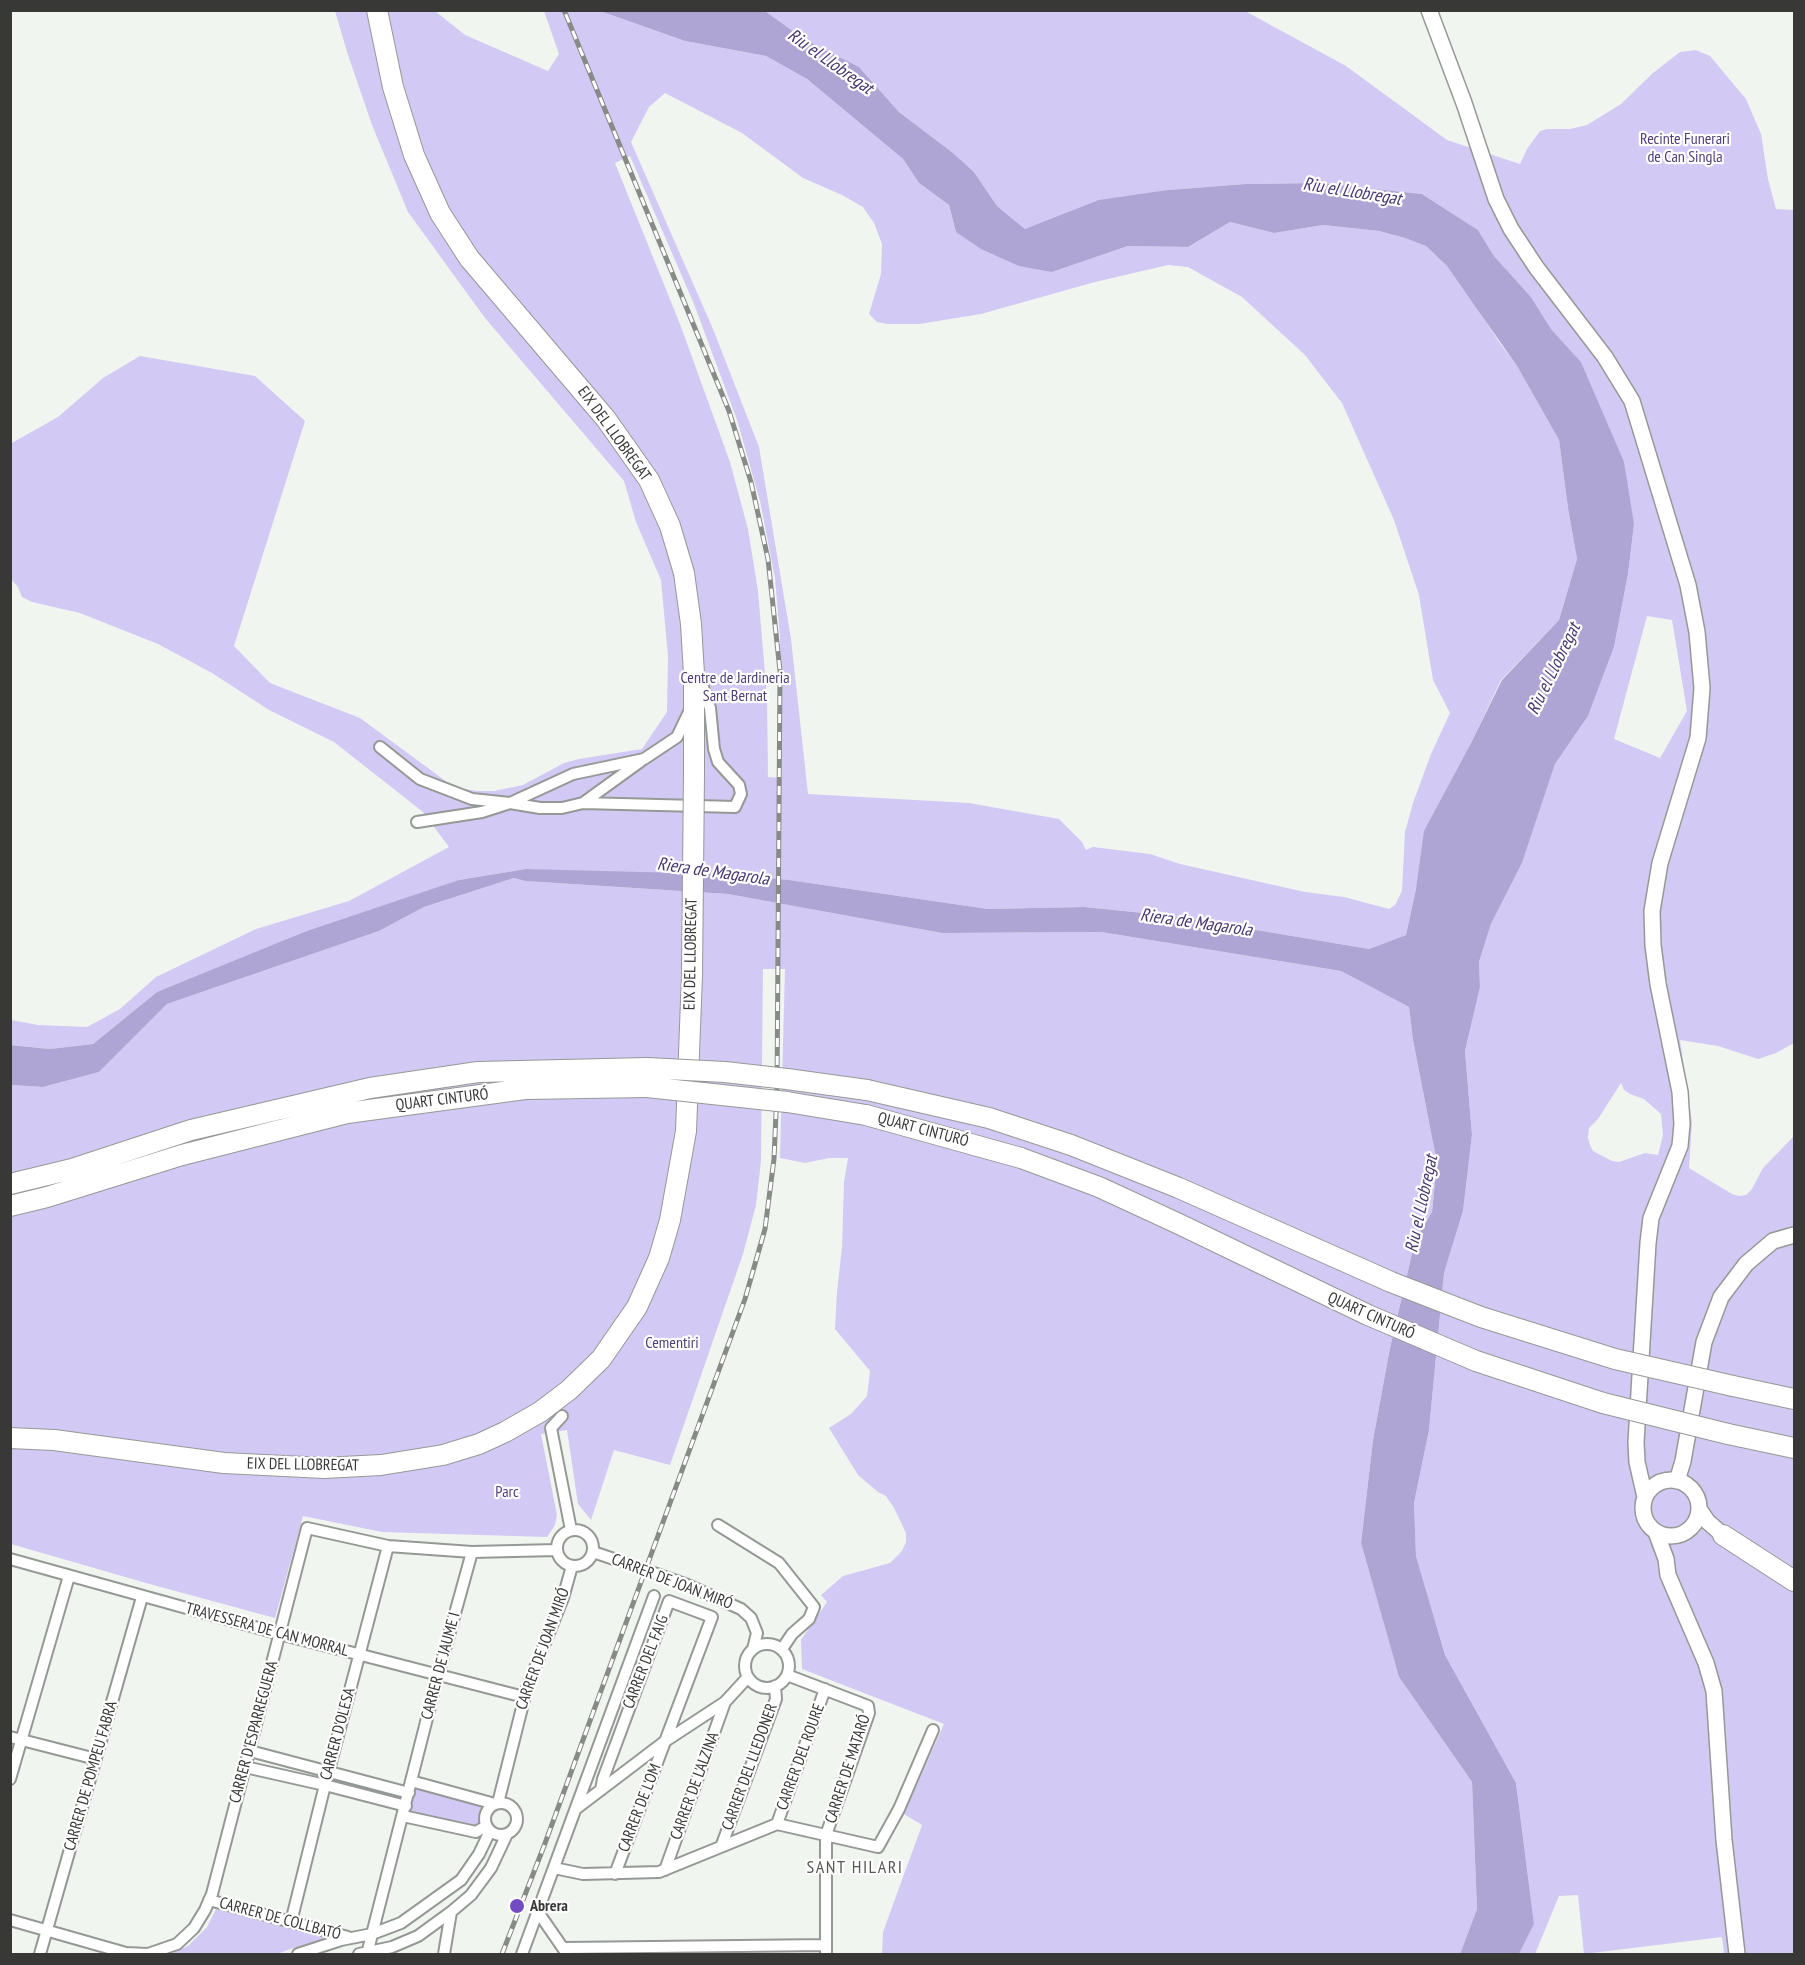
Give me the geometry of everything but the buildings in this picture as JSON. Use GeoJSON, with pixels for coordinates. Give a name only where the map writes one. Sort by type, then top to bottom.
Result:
{"type":"FeatureCollection","features":[{"type":"Feature","properties":{"kind":"highway","name":"EIX DEL LLOBREGAT"},"geometry":{"type":"LineString","coordinates":[[10,1438],[54,1440],[224,1462],[324,1468],[381,1465],[443,1455],[506,1432],[540,1412],[569,1390],[601,1359],[637,1307],[667,1235],[686,1131],[692,975],[694,772],[688,742],[702,705],[693,659],[684,573],[669,526],[649,480],[606,419],[469,258],[440,213],[414,154],[393,87],[377,10]]}},
{"type":"Feature","properties":{"kind":"highway","name":"QUART CINTURÓ"},"geometry":{"type":"LineString","coordinates":[[10,1184],[72,1169],[191,1130],[370,1088],[478,1072],[647,1077],[866,1115],[1022,1158],[1099,1187],[1368,1315],[1476,1361],[1603,1403],[1794,1448]]}},
{"type":"Feature","properties":{"kind":"highway","name":"QUART CINTURÓ"},"geometry":{"type":"LineString","coordinates":[[10,1206],[47,1197],[182,1155],[346,1113],[525,1089],[725,1072],[867,1090],[989,1118],[1071,1145],[1179,1188],[1391,1282],[1481,1317],[1615,1359],[1794,1398]]}},
{"type":"Feature","properties":{"kind":"highway","name":"EIX DEL LLOBREGAT"},"geometry":{"type":"LineString","coordinates":[[10,1430],[275,1458],[334,1460],[362,1460],[400,1455],[449,1444],[481,1433],[539,1403],[572,1378],[606,1339],[642,1278],[675,1196]]}},
{"type":"Feature","properties":{"kind":"highway"},"geometry":{"type":"LineString","coordinates":[[1733,1386],[1794,1385]]}},
{"type":"Feature","properties":{"kind":"highway"},"geometry":{"type":"LineString","coordinates":[[1723,1535],[1794,1581]]}},
{"type":"Feature","properties":{"kind":"street"},"geometry":{"type":"LineString","coordinates":[[1429,10],[1464,103],[1496,199],[1511,229],[1536,267],[1605,357],[1632,401],[1688,585],[1697,633],[1702,688],[1698,738],[1660,863],[1652,911],[1654,955],[1680,1092],[1682,1124],[1680,1146],[1651,1218],[1636,1442],[1637,1462],[1645,1497],[1643,1512],[1646,1520],[1656,1532],[1666,1559],[1668,1575],[1706,1663],[1714,1691],[1724,1840],[1737,1954]]}},
{"type":"Feature","properties":{"kind":"street"},"geometry":{"type":"LineString","coordinates":[[380,747],[420,779],[472,799],[540,808],[562,808],[583,803],[735,807],[741,794],[739,785],[718,762],[702,705]]}},
{"type":"Feature","properties":{"kind":"street"},"geometry":{"type":"LineString","coordinates":[[417,822],[482,812],[510,803],[573,774],[644,759],[688,742]]}},
{"type":"Feature","properties":{"kind":"street"},"geometry":{"type":"LineString","coordinates":[[583,803],[644,759]]}},
{"type":"Feature","properties":{"kind":"street"},"geometry":{"type":"LineString","coordinates":[[1677,1480],[1683,1461],[1704,1342],[1721,1297],[1746,1264],[1755,1256],[1773,1241],[1794,1235]]}},
{"type":"Feature","properties":{"kind":"street"},"geometry":{"type":"LineString","coordinates":[[562,1416],[551,1428],[571,1530]]}},
{"type":"Feature","properties":{"kind":"street"},"geometry":{"type":"LineString","coordinates":[[1637,1462],[1657,1484]]}},
{"type":"Feature","properties":{"kind":"street"},"geometry":{"type":"LineString","coordinates":[[1645,1497],[1657,1484],[1677,1480],[1691,1488],[1708,1522],[1723,1535]]}},
{"type":"Feature","properties":{"kind":"street"},"geometry":{"type":"LineString","coordinates":[[1666,1559],[1695,1523],[1700,1509]]}},
{"type":"Feature","properties":{"kind":"street"},"geometry":{"type":"LineString","coordinates":[[718,1526],[779,1563],[814,1607],[808,1619],[792,1634],[782,1649]]}},
{"type":"Feature","properties":{"kind":"street","name":"CARRER D'ESPARREGUERA"},"geometry":{"type":"LineString","coordinates":[[10,1920],[126,1953],[148,1954],[177,1944],[194,1928],[209,1900],[307,1528],[388,1546]]}},
{"type":"Feature","properties":{"kind":"street"},"geometry":{"type":"LineString","coordinates":[[571,1530],[585,1532],[593,1545],[592,1552],[584,1563],[572,1566],[564,1563],[557,1550],[560,1537],[571,1530]]}},
{"type":"Feature","properties":{"kind":"street"},"geometry":{"type":"LineString","coordinates":[[1656,1532],[1673,1536],[1704,1530],[1723,1535]]}},
{"type":"Feature","properties":{"kind":"street"},"geometry":{"type":"LineString","coordinates":[[388,1546],[471,1552],[557,1550]]}},
{"type":"Feature","properties":{"kind":"street","name":"CARRER D'OLESA"},"geometry":{"type":"LineString","coordinates":[[291,1922],[388,1546]]}},
{"type":"Feature","properties":{"kind":"street","name":"CARRER DE JAUME I"},"geometry":{"type":"LineString","coordinates":[[405,1811],[471,1552]]}},
{"type":"Feature","properties":{"kind":"street","name":"CARRER DE JOAN MIRÓ"},"geometry":{"type":"LineString","coordinates":[[592,1552],[694,1588],[741,1609],[751,1618],[757,1634],[753,1649]]}},
{"type":"Feature","properties":{"kind":"street","name":"TRAVESSERA DE CAN MORRAL"},"geometry":{"type":"LineString","coordinates":[[10,1559],[142,1597],[524,1697]]}},
{"type":"Feature","properties":{"kind":"street","name":"CARRER DE JOAN MIRÓ"},"geometry":{"type":"LineString","coordinates":[[496,1804],[524,1697],[563,1598],[572,1566]]}},
{"type":"Feature","properties":{"kind":"street"},"geometry":{"type":"LineString","coordinates":[[10,1779],[16,1738],[69,1576]]}},
{"type":"Feature","properties":{"kind":"street"},"geometry":{"type":"LineString","coordinates":[[522,1954],[654,1596]]}},
{"type":"Feature","properties":{"kind":"street","name":"CARRER DE POMPEU FABRA"},"geometry":{"type":"LineString","coordinates":[[40,1954],[142,1597]]}},
{"type":"Feature","properties":{"kind":"street","name":"CARRER DEL FAIG"},"geometry":{"type":"LineString","coordinates":[[601,1790],[603,1779],[669,1601],[712,1617],[664,1742]]}},
{"type":"Feature","properties":{"kind":"street"},"geometry":{"type":"LineString","coordinates":[[764,1644],[782,1649],[789,1661],[787,1675],[776,1686],[760,1686],[748,1677],[746,1662],[753,1649],[764,1644]]}},
{"type":"Feature","properties":{"kind":"street","name":"CARRER DE MATARÓ"},"geometry":{"type":"LineString","coordinates":[[787,1675],[868,1706],[869,1713],[826,1835],[826,1949]]}},
{"type":"Feature","properties":{"kind":"street"},"geometry":{"type":"LineString","coordinates":[[577,1808],[664,1742],[725,1702],[748,1677]]}},
{"type":"Feature","properties":{"kind":"street","name":"CARRER DEL LLEDONER"},"geometry":{"type":"LineString","coordinates":[[721,1847],[776,1699],[776,1686]]}},
{"type":"Feature","properties":{"kind":"street","name":"CARRER DEL ROURE"},"geometry":{"type":"LineString","coordinates":[[777,1824],[825,1689]]}},
{"type":"Feature","properties":{"kind":"street","name":"CARRER DE L'ALZINA"},"geometry":{"type":"LineString","coordinates":[[665,1870],[725,1702]]}},
{"type":"Feature","properties":{"kind":"street"},"geometry":{"type":"LineString","coordinates":[[554,1868],[583,1874],[659,1872],[777,1824],[878,1847],[899,1809],[933,1730]]}},
{"type":"Feature","properties":{"kind":"street"},"geometry":{"type":"LineString","coordinates":[[16,1738],[96,1759]]}},
{"type":"Feature","properties":{"kind":"street","name":"CARRER DE L'OM"},"geometry":{"type":"LineString","coordinates":[[615,1874],[664,1742]]}},
{"type":"Feature","properties":{"kind":"street"},"geometry":{"type":"LineString","coordinates":[[250,1751],[409,1792]]}},
{"type":"Feature","properties":{"kind":"street"},"geometry":{"type":"LineString","coordinates":[[245,1767],[325,1785],[476,1832],[488,1829],[498,1835],[507,1834]]}},
{"type":"Feature","properties":{"kind":"street"},"geometry":{"type":"LineString","coordinates":[[365,1954],[392,1947],[418,1936],[451,1912],[471,1895],[491,1868],[507,1834],[515,1827],[516,1812],[509,1805],[496,1804],[411,1781]]}},
{"type":"Feature","properties":{"kind":"street"},"geometry":{"type":"LineString","coordinates":[[298,1954],[372,1934],[401,1923],[461,1880],[479,1854],[488,1829],[485,1816],[490,1807],[496,1804]]}},
{"type":"Feature","properties":{"kind":"street"},"geometry":{"type":"LineString","coordinates":[[365,1954],[405,1811]]}},
{"type":"Feature","properties":{"kind":"street","name":"CARRER DE COLLBATÓ"},"geometry":{"type":"LineString","coordinates":[[209,1900],[352,1938]]}},
{"type":"Feature","properties":{"kind":"street"},"geometry":{"type":"LineString","coordinates":[[444,1954],[451,1912]]}},
{"type":"Feature","properties":{"kind":"street"},"geometry":{"type":"LineString","coordinates":[[538,1912],[566,1951],[826,1949]]}},
{"type":"Feature","properties":{"kind":"green space","name":"Centre de Jardineria Sant Bernat"},"geometry":{"type":"Polygon","coordinates":[[[335,11],[435,11],[465,35],[548,71],[559,54],[544,11],[600,11],[685,41],[766,56],[807,79],[903,159],[919,183],[949,205],[956,232],[1052,272],[1128,246],[1188,247],[1230,222],[1274,233],[1323,225],[1379,231],[1426,246],[1447,266],[1472,300],[1517,366],[1559,440],[1577,559],[1559,620],[1501,680],[1469,747],[1416,889],[1406,935],[1369,949],[1173,916],[1084,907],[988,909],[789,880],[526,869],[459,880],[157,992],[93,1044],[50,1049],[11,1045],[11,1020],[38,1025],[87,1027],[120,1009],[156,977],[256,929],[349,901],[449,847],[423,812],[334,742],[269,710],[212,673],[158,644],[80,613],[32,602],[22,597],[18,587],[11,579],[10,444],[58,417],[103,378],[140,356],[255,376],[305,421],[234,646],[270,683],[360,718],[447,782],[477,791],[494,791],[523,785],[564,763],[579,759],[642,749],[667,712],[668,656],[661,580],[636,522],[624,481],[485,318],[408,212],[372,125],[335,11]],[[665,93],[649,107],[631,142],[713,329],[759,447],[791,639],[808,794],[969,803],[1059,819],[1082,842],[1086,850],[1093,847],[1150,854],[1180,864],[1305,892],[1344,897],[1389,909],[1395,905],[1402,891],[1405,832],[1413,803],[1431,754],[1450,713],[1433,680],[1419,595],[1394,520],[1342,403],[1305,355],[1242,297],[1188,267],[1168,265],[1095,282],[981,314],[919,324],[877,322],[869,314],[881,274],[882,244],[874,223],[863,207],[803,178],[742,133],[665,93]],[[630,156],[615,163],[680,324],[730,462],[748,529],[758,591],[767,697],[768,777],[782,778],[780,638],[775,578],[760,501],[737,420],[694,304],[630,156]]]}},
{"type":"Feature","properties":{"kind":"green space","name":"Recinte Funerari de Can Singla"},"geometry":{"type":"Polygon","coordinates":[[[765,11],[1245,11],[1346,66],[1447,140],[1520,164],[1540,131],[1570,129],[1587,125],[1621,104],[1653,73],[1680,52],[1696,50],[1710,56],[1746,99],[1761,134],[1768,179],[1776,209],[1794,210],[1794,1043],[1776,1053],[1758,1059],[1718,1046],[1680,1040],[1692,1122],[1689,1168],[1732,1194],[1746,1195],[1752,1189],[1763,1168],[1794,1136],[1794,1954],[1724,1954],[1722,1937],[1584,1954],[1578,1895],[1559,1896],[1535,1954],[1519,1954],[1534,1924],[1516,1783],[1445,1655],[1416,1556],[1414,1503],[1429,1430],[1444,1273],[1463,1211],[1472,1135],[1465,1051],[1480,987],[1479,962],[1491,924],[1522,863],[1555,764],[1588,716],[1614,647],[1628,574],[1634,524],[1581,362],[1551,329],[1531,297],[1494,256],[1478,230],[1422,194],[1320,183],[1246,184],[1168,190],[1025,229],[997,206],[974,172],[899,112],[859,67],[804,39],[765,11]],[[1647,616],[1614,739],[1660,758],[1687,711],[1672,620],[1647,616]],[[1621,1083],[1598,1119],[1589,1128],[1588,1138],[1593,1151],[1612,1161],[1619,1162],[1645,1153],[1658,1155],[1663,1135],[1661,1114],[1644,1099],[1624,1090],[1621,1083]]]}},
{"type":"Feature","properties":{"kind":"green space"},"geometry":{"type":"Polygon","coordinates":[[[514,878],[525,881],[728,894],[942,933],[1101,932],[1341,971],[1409,1007],[1413,1040],[1437,1163],[1432,1212],[1415,1241],[1390,1348],[1373,1440],[1361,1543],[1399,1677],[1472,1782],[1477,1909],[1460,1954],[882,1954],[883,1932],[922,1825],[904,1814],[944,1724],[802,1669],[801,1640],[827,1602],[821,1595],[843,1576],[890,1563],[902,1551],[906,1542],[906,1533],[886,1496],[858,1475],[829,1428],[851,1414],[867,1396],[870,1371],[835,1329],[842,1247],[844,1182],[848,1158],[829,1158],[805,1163],[780,1158],[785,969],[763,969],[761,1161],[756,1205],[743,1254],[670,1465],[614,1450],[591,1520],[578,1504],[567,1430],[541,1434],[557,1515],[555,1525],[547,1537],[382,1532],[303,1516],[275,1618],[11,1544],[10,1085],[43,1087],[99,1072],[167,1004],[379,931],[424,907],[514,878]]]}},
{"type":"Feature","properties":{"kind":"green space"},"geometry":{"type":"Polygon","coordinates":[[[415,1787],[484,1806],[481,1824],[475,1826],[409,1813],[415,1787]]]}},
{"type":"Feature","properties":{"kind":"green space"},"geometry":{"type":"Polygon","coordinates":[[[216,1909],[332,1938],[277,1954],[171,1954],[188,1946],[207,1927],[216,1909]]]}},
{"type":"Feature","properties":{"kind":"water"},"geometry":{"type":"Polygon","coordinates":[[[600,11],[765,11],[804,39],[859,67],[899,112],[974,172],[997,206],[1025,229],[1099,200],[1168,190],[1246,184],[1320,183],[1422,194],[1478,230],[1494,256],[1531,297],[1551,329],[1581,362],[1624,462],[1634,524],[1628,574],[1614,647],[1588,716],[1555,764],[1522,863],[1491,924],[1479,962],[1480,987],[1465,1051],[1472,1135],[1463,1211],[1444,1273],[1429,1430],[1414,1503],[1416,1556],[1445,1655],[1516,1783],[1534,1924],[1519,1954],[1460,1954],[1477,1909],[1472,1782],[1399,1677],[1361,1543],[1373,1440],[1390,1348],[1415,1241],[1432,1212],[1437,1163],[1413,1040],[1409,1007],[1341,971],[1101,932],[942,933],[728,894],[525,881],[514,878],[424,907],[379,931],[167,1004],[99,1072],[43,1087],[11,1085],[10,1045],[50,1049],[93,1044],[157,992],[307,931],[459,880],[526,869],[717,874],[789,880],[988,909],[1084,907],[1173,916],[1369,949],[1406,935],[1416,889],[1424,831],[1502,680],[1559,620],[1577,559],[1559,440],[1517,366],[1447,266],[1426,246],[1379,231],[1323,225],[1274,233],[1230,222],[1188,247],[1128,246],[1052,272],[1019,266],[981,249],[956,232],[949,205],[919,183],[903,159],[807,79],[766,56],[685,41],[600,11]]]}},
{"type":"Feature","properties":{"kind":"railway"},"geometry":{"type":"LineString","coordinates":[[502,1954],[544,1846],[745,1299],[765,1229],[774,1159],[777,1089],[780,671],[768,559],[751,482],[729,411],[564,10]]}},
{"type":"Feature","properties":{"kind":"place","name":"Abrera"},"geometry":{"type":"Point","coordinates":[517,1906]}},
{"type":"Feature","properties":{"kind":"district","name":"SANT HILARI"},"geometry":{"type":"Point","coordinates":[855,1868]}},
{"type":"Feature","properties":{"kind":"water label","name":"Riu el Llobregat"},"geometry":{"type":"Point","coordinates":[830,62]}},
{"type":"Feature","properties":{"kind":"water label","name":"Riu el Llobregat"},"geometry":{"type":"Point","coordinates":[1352,192]}},
{"type":"Feature","properties":{"kind":"water label","name":"Riu el Llobregat"},"geometry":{"type":"Point","coordinates":[1554,669]}},
{"type":"Feature","properties":{"kind":"water label","name":"Riera de Magarola"},"geometry":{"type":"Point","coordinates":[713,872]}},
{"type":"Feature","properties":{"kind":"water label","name":"Riera de Magarola"},"geometry":{"type":"Point","coordinates":[1196,923]}},
{"type":"Feature","properties":{"kind":"water label","name":"Riu el Llobregat"},"geometry":{"type":"Point","coordinates":[1422,1204]}},
{"type":"Feature","properties":{"kind":"park label","name":"Cementiri"},"geometry":{"type":"Point","coordinates":[672,1343]}},
{"type":"Feature","properties":{"kind":"park label","name":"Parc"},"geometry":{"type":"Point","coordinates":[507,1492]}}]}
